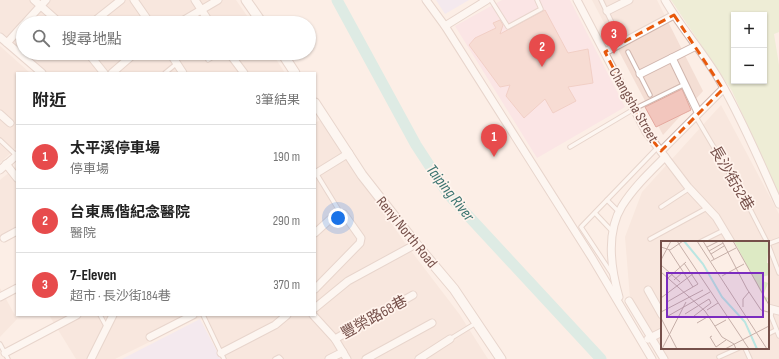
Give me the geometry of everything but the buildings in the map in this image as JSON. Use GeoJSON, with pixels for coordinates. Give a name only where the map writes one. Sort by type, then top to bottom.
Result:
{"type":"FeatureCollection","features":[{"type":"Feature","properties":{"kind":"street"},"geometry":{"type":"LineString","coordinates":[[34,0],[43,3],[54,16]]}},
{"type":"Feature","properties":{"kind":"street"},"geometry":{"type":"LineString","coordinates":[[101,16],[121,0]]}},
{"type":"Feature","properties":{"kind":"street"},"geometry":{"type":"LineString","coordinates":[[134,0],[145,16]]}},
{"type":"Feature","properties":{"kind":"street"},"geometry":{"type":"LineString","coordinates":[[195,0],[206,16]]}},
{"type":"Feature","properties":{"kind":"street"},"geometry":{"type":"LineString","coordinates":[[191,16],[218,0]]}},
{"type":"Feature","properties":{"kind":"street"},"geometry":{"type":"LineString","coordinates":[[246,0],[257,16]]}},
{"type":"Feature","properties":{"kind":"street"},"geometry":{"type":"LineString","coordinates":[[426,0],[445,26],[622,306],[652,359]]}},
{"type":"Feature","properties":{"kind":"street"},"geometry":{"type":"LineString","coordinates":[[445,26],[487,0]]}},
{"type":"Feature","properties":{"kind":"street","name":"Changsha Street"},"geometry":{"type":"LineString","coordinates":[[577,0],[646,132],[690,188],[716,217],[730,241]]}},
{"type":"Feature","properties":{"kind":"street"},"geometry":{"type":"LineString","coordinates":[[606,11],[629,0]]}},
{"type":"Feature","properties":{"kind":"street"},"geometry":{"type":"LineString","coordinates":[[665,0],[720,81],[723,89],[743,122],[779,204]]}},
{"type":"Feature","properties":{"kind":"street"},"geometry":{"type":"LineString","coordinates":[[31,16],[43,3]]}},
{"type":"Feature","properties":{"kind":"street"},"geometry":{"type":"LineString","coordinates":[[605,52],[674,15]]}},
{"type":"Feature","properties":{"kind":"street"},"geometry":{"type":"LineString","coordinates":[[7,43],[16,33]]}},
{"type":"Feature","properties":{"kind":"street"},"geometry":{"type":"LineString","coordinates":[[0,37],[16,51]]}},
{"type":"Feature","properties":{"kind":"street"},"geometry":{"type":"LineString","coordinates":[[640,74],[696,46]]}},
{"type":"Feature","properties":{"kind":"street"},"geometry":{"type":"LineString","coordinates":[[672,58],[685,84],[697,114]]}},
{"type":"Feature","properties":{"kind":"street"},"geometry":{"type":"LineString","coordinates":[[27,60],[41,72]]}},
{"type":"Feature","properties":{"kind":"street"},"geometry":{"type":"LineString","coordinates":[[94,60],[103,72]]}},
{"type":"Feature","properties":{"kind":"street"},"geometry":{"type":"LineString","coordinates":[[116,72],[128,60]]}},
{"type":"Feature","properties":{"kind":"street"},"geometry":{"type":"LineString","coordinates":[[174,60],[182,72]]}},
{"type":"Feature","properties":{"kind":"street"},"geometry":{"type":"LineString","coordinates":[[234,60],[243,72]]}},
{"type":"Feature","properties":{"kind":"street"},"geometry":{"type":"LineString","coordinates":[[286,60],[292,72]]}},
{"type":"Feature","properties":{"kind":"street"},"geometry":{"type":"LineString","coordinates":[[622,306],[612,265],[613,232],[619,212],[643,180],[661,152],[723,89]]}},
{"type":"Feature","properties":{"kind":"street","name":"Renyi North Road"},"geometry":{"type":"LineString","coordinates":[[316,105],[320,115],[349,153],[362,175],[416,244],[454,289],[501,359]]}},
{"type":"Feature","properties":{"kind":"street"},"geometry":{"type":"LineString","coordinates":[[0,114],[10,123]]}},
{"type":"Feature","properties":{"kind":"street"},"geometry":{"type":"LineString","coordinates":[[316,173],[349,153]]}},
{"type":"Feature","properties":{"kind":"street"},"geometry":{"type":"LineString","coordinates":[[0,170],[16,156]]}},
{"type":"Feature","properties":{"kind":"street"},"geometry":{"type":"LineString","coordinates":[[6,164],[16,177]]}},
{"type":"Feature","properties":{"kind":"street"},"geometry":{"type":"LineString","coordinates":[[316,232],[340,212],[344,214],[361,238],[360,243],[316,288]]}},
{"type":"Feature","properties":{"kind":"street"},"geometry":{"type":"LineString","coordinates":[[4,238],[16,232]]}},
{"type":"Feature","properties":{"kind":"street"},"geometry":{"type":"LineString","coordinates":[[316,307],[348,281],[416,244]]}},
{"type":"Feature","properties":{"kind":"street"},"geometry":{"type":"LineString","coordinates":[[0,297],[16,289]]}},
{"type":"Feature","properties":{"kind":"street"},"geometry":{"type":"LineString","coordinates":[[648,290],[661,313]]}},
{"type":"Feature","properties":{"kind":"street","name":"豐榮路68巷"},"geometry":{"type":"LineString","coordinates":[[335,339],[413,295]]}},
{"type":"Feature","properties":{"kind":"street"},"geometry":{"type":"LineString","coordinates":[[629,301],[664,359]]}},
{"type":"Feature","properties":{"kind":"street"},"geometry":{"type":"LineString","coordinates":[[7,356],[75,316]]}},
{"type":"Feature","properties":{"kind":"street"},"geometry":{"type":"LineString","coordinates":[[91,359],[106,326],[112,316]]}},
{"type":"Feature","properties":{"kind":"street"},"geometry":{"type":"LineString","coordinates":[[150,337],[191,316]]}},
{"type":"Feature","properties":{"kind":"street"},"geometry":{"type":"LineString","coordinates":[[222,356],[275,326],[286,316]]}},
{"type":"Feature","properties":{"kind":"street"},"geometry":{"type":"LineString","coordinates":[[314,316],[335,339],[347,359]]}},
{"type":"Feature","properties":{"kind":"street"},"geometry":{"type":"LineString","coordinates":[[366,359],[432,323]]}},
{"type":"Feature","properties":{"kind":"street"},"geometry":{"type":"LineString","coordinates":[[642,342],[661,332]]}},
{"type":"Feature","properties":{"kind":"street"},"geometry":{"type":"LineString","coordinates":[[419,359],[450,339]]}},
{"type":"Feature","properties":{"kind":"street"},"geometry":{"type":"LineString","coordinates":[[329,359],[343,352]]}},
{"type":"Feature","properties":{"kind":"lane"},"geometry":{"type":"LineString","coordinates":[[491,0],[508,27],[541,9],[537,0]]}},
{"type":"Feature","properties":{"kind":"lane"},"geometry":{"type":"LineString","coordinates":[[601,0],[614,27]]}},
{"type":"Feature","properties":{"kind":"lane"},"geometry":{"type":"LineString","coordinates":[[628,52],[650,95]]}},
{"type":"Feature","properties":{"kind":"lane"},"geometry":{"type":"LineString","coordinates":[[166,72],[176,64]]}},
{"type":"Feature","properties":{"kind":"lane"},"geometry":{"type":"LineString","coordinates":[[570,147],[634,109],[685,84]]}},
{"type":"Feature","properties":{"kind":"lane","name":"長沙街52巷"},"geometry":{"type":"LineString","coordinates":[[697,114],[749,206],[766,241]]}},
{"type":"Feature","properties":{"kind":"lane"},"geometry":{"type":"LineString","coordinates":[[0,140],[16,154]]}},
{"type":"Feature","properties":{"kind":"lane"},"geometry":{"type":"LineString","coordinates":[[614,276],[581,227],[607,200],[661,152]]}},
{"type":"Feature","properties":{"kind":"lane"},"geometry":{"type":"LineString","coordinates":[[316,173],[340,212]]}},
{"type":"Feature","properties":{"kind":"lane"},"geometry":{"type":"LineString","coordinates":[[661,207],[690,188]]}},
{"type":"Feature","properties":{"kind":"lane"},"geometry":{"type":"LineString","coordinates":[[607,200],[619,212]]}},
{"type":"Feature","properties":{"kind":"lane"},"geometry":{"type":"LineString","coordinates":[[650,239],[708,208]]}},
{"type":"Feature","properties":{"kind":"lane"},"geometry":{"type":"LineString","coordinates":[[595,213],[613,232]]}},
{"type":"Feature","properties":{"kind":"lane"},"geometry":{"type":"LineString","coordinates":[[702,241],[724,230]]}},
{"type":"Feature","properties":{"kind":"lane"},"geometry":{"type":"LineString","coordinates":[[769,244],[779,240]]}},
{"type":"Feature","properties":{"kind":"lane","name":"長沙街52巷"},"geometry":{"type":"LineString","coordinates":[[769,247],[779,273]]}},
{"type":"Feature","properties":{"kind":"lane"},"geometry":{"type":"LineString","coordinates":[[773,310],[771,316],[777,327],[779,336]]}},
{"type":"Feature","properties":{"kind":"lane"},"geometry":{"type":"LineString","coordinates":[[101,316],[106,326]]}},
{"type":"Feature","properties":{"kind":"lane"},"geometry":{"type":"LineString","coordinates":[[203,316],[222,356]]}},
{"type":"Feature","properties":{"kind":"lane"},"geometry":{"type":"LineString","coordinates":[[450,339],[477,323]]}},
{"type":"Feature","properties":{"kind":"lane"},"geometry":{"type":"LineString","coordinates":[[769,333],[777,327]]}},
{"type":"Feature","properties":{"kind":"lane"},"geometry":{"type":"LineString","coordinates":[[0,344],[7,356]]}},
{"type":"Feature","properties":{"kind":"lane"},"geometry":{"type":"LineString","coordinates":[[726,349],[728,353]]}},
{"type":"Feature","properties":{"kind":"lane"},"geometry":{"type":"LineString","coordinates":[[720,357],[736,349]]}},
{"type":"Feature","properties":{"kind":"lane"},"geometry":{"type":"LineString","coordinates":[[745,349],[750,359]]}},
{"type":"Feature","properties":{"kind":"lane"},"geometry":{"type":"LineString","coordinates":[[275,359],[279,357],[281,359]]}},
{"type":"Feature","properties":{"kind":"highlighted area"},"geometry":{"type":"Polygon","coordinates":[[[674,15],[723,89],[661,151],[646,132],[605,52],[674,15]]]}},
{"type":"Feature","properties":{"kind":"shaded area"},"geometry":{"type":"Polygon","coordinates":[[[0,0],[236,0],[247,16],[16,16],[16,46],[0,32],[0,0]]]}},
{"type":"Feature","properties":{"kind":"shaded area"},"geometry":{"type":"Polygon","coordinates":[[[436,0],[469,0],[445,14],[436,0]]]}},
{"type":"Feature","properties":{"kind":"shaded area"},"geometry":{"type":"Polygon","coordinates":[[[502,0],[570,0],[625,107],[537,158],[455,26],[502,0]]]}},
{"type":"Feature","properties":{"kind":"shaded area"},"geometry":{"type":"Polygon","coordinates":[[[592,0],[657,0],[703,91],[663,135],[592,0]]]}},
{"type":"Feature","properties":{"kind":"shaded area"},"geometry":{"type":"Polygon","coordinates":[[[0,46],[29,72],[16,72],[16,148],[0,163],[0,46]]]}},
{"type":"Feature","properties":{"kind":"shaded area"},"geometry":{"type":"Polygon","coordinates":[[[32,60],[277,60],[284,72],[46,72],[32,60]]]}},
{"type":"Feature","properties":{"kind":"shaded area"},"geometry":{"type":"Polygon","coordinates":[[[721,105],[779,214],[779,359],[666,359],[630,298],[625,237],[642,192],[721,105]]]}},
{"type":"Feature","properties":{"kind":"shaded area"},"geometry":{"type":"Polygon","coordinates":[[[320,120],[405,243],[460,315],[488,359],[226,359],[205,316],[316,316],[316,122],[320,120]]]}},
{"type":"Feature","properties":{"kind":"shaded area"},"geometry":{"type":"Polygon","coordinates":[[[16,167],[16,229],[0,238],[0,180],[16,167]]]}},
{"type":"Feature","properties":{"kind":"shaded area"},"geometry":{"type":"Polygon","coordinates":[[[0,288],[17,319],[0,337],[0,288]]]}},
{"type":"Feature","properties":{"kind":"shaded area"},"geometry":{"type":"Polygon","coordinates":[[[50,316],[202,316],[115,359],[76,359],[50,316]]]}},
{"type":"Feature","properties":{"kind":"shaded area"},"geometry":{"type":"Polygon","coordinates":[[[200,319],[221,359],[122,359],[200,319]]]}},
{"type":"Feature","properties":{"kind":"green space"},"geometry":{"type":"Polygon","coordinates":[[[671,0],[779,0],[779,32],[774,34],[779,65],[779,196],[732,91],[671,0]]]}},
{"type":"Feature","properties":{"kind":"waterway","name":"Taiping River"},"geometry":{"type":"LineString","coordinates":[[337,0],[416,145],[448,194],[601,359]]}},
{"type":"Feature","properties":{"kind":"place","name":"7-Eleven"},"geometry":{"type":"Point","coordinates":[614,54]}},
{"type":"Feature","properties":{"kind":"place","name":"台東馬偕紀念醫院"},"geometry":{"type":"Point","coordinates":[542,67]}},
{"type":"Feature","properties":{"kind":"place","name":"太平溪停車場"},"geometry":{"type":"Point","coordinates":[494,157]}}]}
